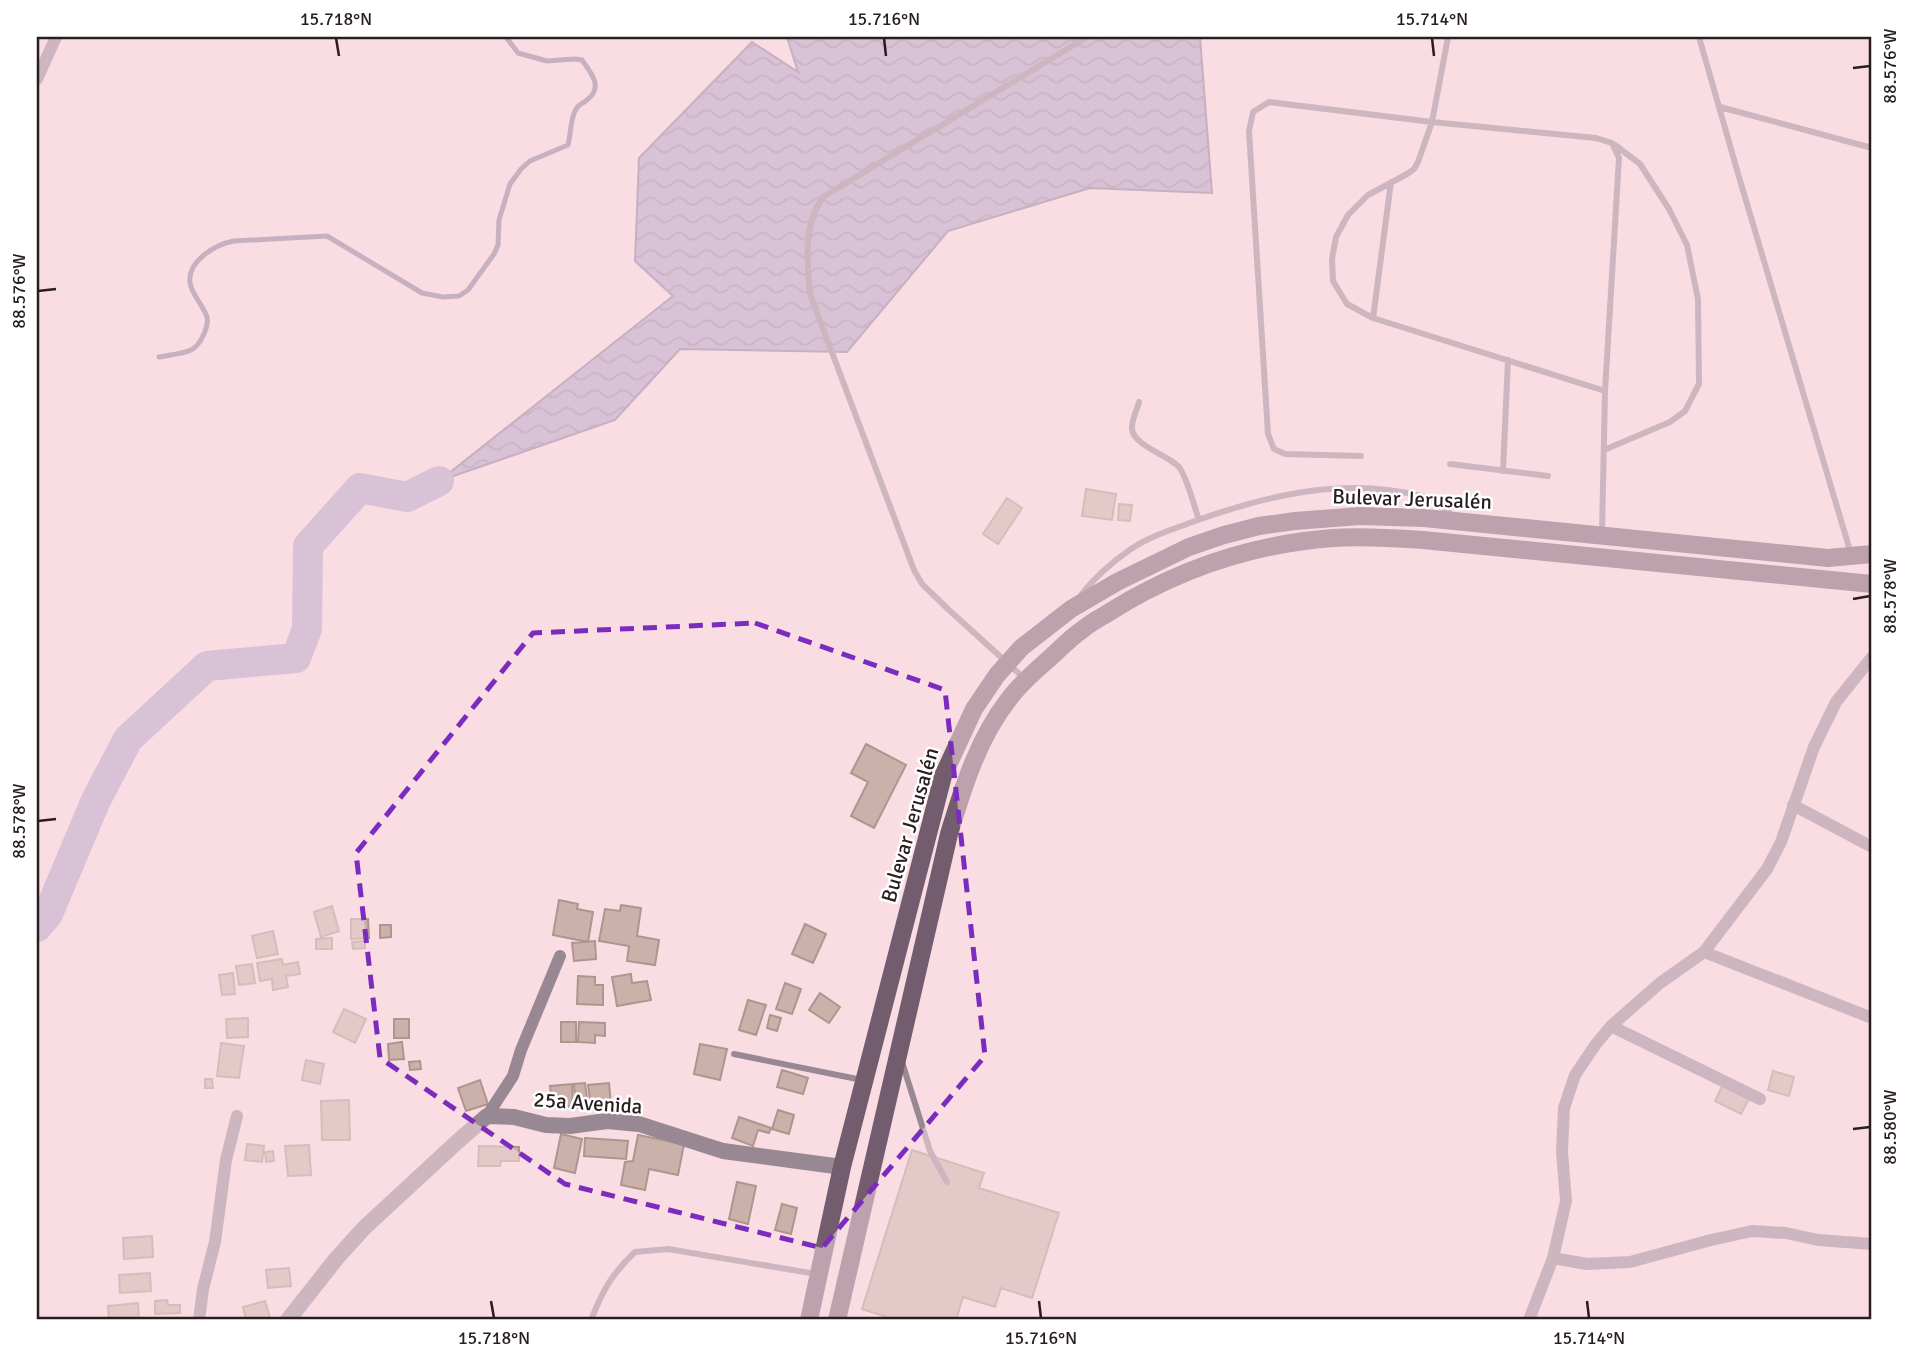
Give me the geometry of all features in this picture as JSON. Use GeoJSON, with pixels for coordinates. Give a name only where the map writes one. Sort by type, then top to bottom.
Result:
{"type":"FeatureCollection","features":[{"type":"Feature","properties":{"kind":"main road","name":"Bulevar Jerusalén"},"geometry":{"type":"LineString","coordinates":[[808,1320],[842,1167],[943,776],[974,709],[997,675],[1021,648],[1071,608],[1155,562],[1189,547],[1259,526],[1331,517],[1424,518],[1828,558],[1872,554]]}},
{"type":"Feature","properties":{"kind":"main road","name":"Bulevar Jerusalén"},"geometry":{"type":"LineString","coordinates":[[837,1320],[949,834],[965,781],[986,736],[1008,699],[1082,629],[1124,603],[1192,570],[1261,549],[1332,538],[1423,540],[1872,584]]}},
{"type":"Feature","properties":{"kind":"street"},"geometry":{"type":"LineString","coordinates":[[37,79],[55,37]]}},
{"type":"Feature","properties":{"kind":"street"},"geometry":{"type":"LineString","coordinates":[[1529,1320],[1553,1258],[1566,1201],[1562,1152],[1563,1108],[1575,1075],[1611,1026],[1660,983],[1704,952],[1767,869],[1781,842],[1814,747],[1836,702],[1872,657]]}},
{"type":"Feature","properties":{"kind":"street"},"geometry":{"type":"LineString","coordinates":[[1794,805],[1872,847]]}},
{"type":"Feature","properties":{"kind":"street"},"geometry":{"type":"LineString","coordinates":[[1704,952],[1872,1018]]}},
{"type":"Feature","properties":{"kind":"street"},"geometry":{"type":"LineString","coordinates":[[288,1320],[364,1228],[487,1116],[513,1076],[560,956]]}},
{"type":"Feature","properties":{"kind":"street"},"geometry":{"type":"LineString","coordinates":[[1611,1026],[1760,1099]]}},
{"type":"Feature","properties":{"kind":"street"},"geometry":{"type":"LineString","coordinates":[[200,1320],[203,1289],[215,1242],[226,1160],[237,1116]]}},
{"type":"Feature","properties":{"kind":"street","name":"25a Avenida"},"geometry":{"type":"LineString","coordinates":[[487,1116],[514,1117],[546,1125],[570,1126],[607,1121],[639,1124],[723,1151],[842,1167]]}},
{"type":"Feature","properties":{"kind":"street"},"geometry":{"type":"LineString","coordinates":[[1553,1258],[1587,1264],[1630,1262],[1752,1231],[1872,1244]]}},
{"type":"Feature","properties":{"kind":"lane"},"geometry":{"type":"LineString","coordinates":[[1027,680],[931,593],[914,570],[810,294],[807,254],[812,215],[823,197],[1087,37]]}},
{"type":"Feature","properties":{"kind":"lane"},"geometry":{"type":"LineString","coordinates":[[1448,37],[1432,121],[1414,169],[1368,195],[1348,215],[1336,237],[1332,259],[1333,281],[1347,304],[1373,318],[1605,391]]}},
{"type":"Feature","properties":{"kind":"lane"},"geometry":{"type":"LineString","coordinates":[[1699,37],[1852,556]]}},
{"type":"Feature","properties":{"kind":"lane"},"geometry":{"type":"LineString","coordinates":[[1361,456],[1285,454],[1275,449],[1268,434],[1249,131],[1253,112],[1269,102],[1596,138],[1612,143],[1640,164],[1669,209],[1687,245],[1698,299],[1699,384],[1685,411],[1670,422],[1604,450]]}},
{"type":"Feature","properties":{"kind":"lane"},"geometry":{"type":"LineString","coordinates":[[1720,107],[1872,148]]}},
{"type":"Feature","properties":{"kind":"lane"},"geometry":{"type":"LineString","coordinates":[[1602,536],[1605,391],[1619,158],[1612,143]]}},
{"type":"Feature","properties":{"kind":"lane"},"geometry":{"type":"LineString","coordinates":[[1373,318],[1391,182]]}},
{"type":"Feature","properties":{"kind":"lane"},"geometry":{"type":"LineString","coordinates":[[1503,471],[1508,360]]}},
{"type":"Feature","properties":{"kind":"lane"},"geometry":{"type":"LineString","coordinates":[[1139,402],[1132,427],[1134,435],[1178,466],[1199,520]]}},
{"type":"Feature","properties":{"kind":"lane"},"geometry":{"type":"LineString","coordinates":[[1450,464],[1548,476]]}},
{"type":"Feature","properties":{"kind":"lane"},"geometry":{"type":"LineString","coordinates":[[1071,608],[1095,577],[1133,548],[1165,532],[1259,500],[1362,487],[1427,497],[1461,522]]}},
{"type":"Feature","properties":{"kind":"lane"},"geometry":{"type":"LineString","coordinates":[[899,1051],[930,1151],[947,1182]]}},
{"type":"Feature","properties":{"kind":"lane"},"geometry":{"type":"LineString","coordinates":[[734,1054],[864,1080]]}},
{"type":"Feature","properties":{"kind":"lane"},"geometry":{"type":"LineString","coordinates":[[591,1320],[615,1271],[635,1252],[668,1249],[818,1275]]}},
{"type":"Feature","properties":{"kind":"highlighted area"},"geometry":{"type":"Polygon","coordinates":[[[755,623],[945,690],[985,1056],[822,1248],[565,1184],[380,1058],[356,853],[533,633],[755,623]]]}},
{"type":"Feature","properties":{"kind":"water"},"geometry":{"type":"Polygon","coordinates":[[[787,37],[1200,37],[1212,193],[1090,188],[948,231],[847,352],[680,349],[615,420],[439,481],[673,296],[635,261],[639,158],[752,42],[798,72],[787,37]]]}},
{"type":"Feature","properties":{"kind":"building"},"geometry":{"type":"Polygon","coordinates":[[[1086,489],[1116,494],[1112,520],[1082,516],[1086,489]]]}},
{"type":"Feature","properties":{"kind":"building"},"geometry":{"type":"Polygon","coordinates":[[[1007,498],[1022,508],[998,544],[983,534],[1007,498]]]}},
{"type":"Feature","properties":{"kind":"building"},"geometry":{"type":"Polygon","coordinates":[[[1119,504],[1132,505],[1130,521],[1118,520],[1119,504]]]}},
{"type":"Feature","properties":{"kind":"building"},"geometry":{"type":"Polygon","coordinates":[[[866,744],[906,765],[874,828],[851,816],[868,782],[851,773],[866,744]]]}},
{"type":"Feature","properties":{"kind":"building"},"geometry":{"type":"Polygon","coordinates":[[[559,900],[578,904],[577,909],[593,912],[588,942],[553,935],[559,900]]]}},
{"type":"Feature","properties":{"kind":"building"},"geometry":{"type":"Polygon","coordinates":[[[621,905],[641,908],[637,936],[659,940],[655,965],[627,961],[629,946],[599,941],[605,909],[620,911],[621,905]]]}},
{"type":"Feature","properties":{"kind":"building"},"geometry":{"type":"Polygon","coordinates":[[[332,906],[339,931],[321,937],[314,912],[332,906]]]}},
{"type":"Feature","properties":{"kind":"building"},"geometry":{"type":"Polygon","coordinates":[[[351,919],[368,919],[369,938],[351,939],[351,919]]]}},
{"type":"Feature","properties":{"kind":"building"},"geometry":{"type":"Polygon","coordinates":[[[805,924],[826,934],[813,963],[792,954],[805,924]]]}},
{"type":"Feature","properties":{"kind":"building"},"geometry":{"type":"Polygon","coordinates":[[[380,925],[391,925],[391,937],[380,938],[380,925]]]}},
{"type":"Feature","properties":{"kind":"building"},"geometry":{"type":"Polygon","coordinates":[[[273,931],[278,954],[257,958],[252,936],[273,931]]]}},
{"type":"Feature","properties":{"kind":"building"},"geometry":{"type":"Polygon","coordinates":[[[332,938],[332,949],[316,949],[316,939],[332,938]]]}},
{"type":"Feature","properties":{"kind":"building"},"geometry":{"type":"Polygon","coordinates":[[[365,941],[365,948],[353,949],[352,942],[365,941]]]}},
{"type":"Feature","properties":{"kind":"building"},"geometry":{"type":"Polygon","coordinates":[[[595,941],[596,959],[574,961],[572,943],[595,941]]]}},
{"type":"Feature","properties":{"kind":"building"},"geometry":{"type":"Polygon","coordinates":[[[282,959],[283,965],[298,962],[300,974],[286,976],[288,987],[273,990],[272,979],[260,981],[257,963],[282,959]]]}},
{"type":"Feature","properties":{"kind":"building"},"geometry":{"type":"Polygon","coordinates":[[[252,964],[255,983],[239,985],[236,966],[252,964]]]}},
{"type":"Feature","properties":{"kind":"building"},"geometry":{"type":"Polygon","coordinates":[[[233,973],[235,994],[222,995],[219,975],[233,973]]]}},
{"type":"Feature","properties":{"kind":"building"},"geometry":{"type":"Polygon","coordinates":[[[631,974],[632,983],[647,981],[651,1000],[617,1006],[612,977],[631,974]]]}},
{"type":"Feature","properties":{"kind":"building"},"geometry":{"type":"Polygon","coordinates":[[[578,976],[595,977],[595,985],[603,985],[603,1005],[577,1004],[578,976]]]}},
{"type":"Feature","properties":{"kind":"building"},"geometry":{"type":"Polygon","coordinates":[[[785,983],[801,989],[792,1014],[776,1009],[785,983]]]}},
{"type":"Feature","properties":{"kind":"building"},"geometry":{"type":"Polygon","coordinates":[[[820,993],[840,1007],[829,1023],[809,1010],[820,993]]]}},
{"type":"Feature","properties":{"kind":"building"},"geometry":{"type":"Polygon","coordinates":[[[748,1000],[766,1005],[756,1035],[739,1030],[748,1000]]]}},
{"type":"Feature","properties":{"kind":"building"},"geometry":{"type":"Polygon","coordinates":[[[344,1009],[366,1019],[355,1043],[333,1032],[344,1009]]]}},
{"type":"Feature","properties":{"kind":"building"},"geometry":{"type":"Polygon","coordinates":[[[770,1015],[781,1018],[777,1031],[767,1028],[770,1015]]]}},
{"type":"Feature","properties":{"kind":"building"},"geometry":{"type":"Polygon","coordinates":[[[248,1018],[248,1037],[227,1038],[226,1019],[248,1018]]]}},
{"type":"Feature","properties":{"kind":"building"},"geometry":{"type":"Polygon","coordinates":[[[394,1019],[409,1019],[409,1038],[394,1038],[394,1019]]]}},
{"type":"Feature","properties":{"kind":"building"},"geometry":{"type":"Polygon","coordinates":[[[561,1022],[576,1022],[576,1042],[561,1042],[561,1022]]]}},
{"type":"Feature","properties":{"kind":"building"},"geometry":{"type":"Polygon","coordinates":[[[579,1022],[605,1023],[605,1036],[595,1035],[595,1043],[578,1042],[579,1022]]]}},
{"type":"Feature","properties":{"kind":"building"},"geometry":{"type":"Polygon","coordinates":[[[402,1042],[404,1059],[389,1060],[388,1044],[402,1042]]]}},
{"type":"Feature","properties":{"kind":"building"},"geometry":{"type":"Polygon","coordinates":[[[221,1043],[244,1046],[239,1078],[217,1076],[221,1043]]]}},
{"type":"Feature","properties":{"kind":"building"},"geometry":{"type":"Polygon","coordinates":[[[700,1044],[727,1049],[720,1080],[694,1074],[700,1044]]]}},
{"type":"Feature","properties":{"kind":"building"},"geometry":{"type":"Polygon","coordinates":[[[306,1060],[324,1064],[320,1084],[302,1080],[306,1060]]]}},
{"type":"Feature","properties":{"kind":"building"},"geometry":{"type":"Polygon","coordinates":[[[420,1061],[421,1069],[410,1070],[409,1062],[420,1061]]]}},
{"type":"Feature","properties":{"kind":"building"},"geometry":{"type":"Polygon","coordinates":[[[782,1070],[808,1078],[803,1094],[777,1087],[782,1070]]]}},
{"type":"Feature","properties":{"kind":"building"},"geometry":{"type":"Polygon","coordinates":[[[1773,1071],[1794,1077],[1789,1096],[1768,1090],[1773,1071]]]}},
{"type":"Feature","properties":{"kind":"building"},"geometry":{"type":"Polygon","coordinates":[[[205,1079],[212,1079],[213,1088],[205,1088],[205,1079]]]}},
{"type":"Feature","properties":{"kind":"building"},"geometry":{"type":"Polygon","coordinates":[[[480,1080],[488,1104],[466,1111],[458,1088],[480,1080]]]}},
{"type":"Feature","properties":{"kind":"building"},"geometry":{"type":"Polygon","coordinates":[[[585,1083],[588,1106],[576,1108],[574,1084],[585,1083]]]}},
{"type":"Feature","properties":{"kind":"building"},"geometry":{"type":"Polygon","coordinates":[[[609,1083],[611,1104],[591,1107],[588,1085],[609,1083]]]}},
{"type":"Feature","properties":{"kind":"building"},"geometry":{"type":"Polygon","coordinates":[[[572,1084],[573,1106],[552,1108],[550,1086],[572,1084]]]}},
{"type":"Feature","properties":{"kind":"building"},"geometry":{"type":"Polygon","coordinates":[[[1722,1086],[1749,1099],[1741,1114],[1715,1101],[1722,1086]]]}},
{"type":"Feature","properties":{"kind":"building"},"geometry":{"type":"Polygon","coordinates":[[[349,1100],[350,1140],[322,1140],[321,1101],[349,1100]]]}},
{"type":"Feature","properties":{"kind":"building"},"geometry":{"type":"Polygon","coordinates":[[[778,1110],[794,1115],[789,1134],[772,1129],[778,1110]]]}},
{"type":"Feature","properties":{"kind":"building"},"geometry":{"type":"Polygon","coordinates":[[[739,1117],[771,1128],[769,1133],[758,1130],[753,1146],[732,1138],[739,1117]]]}},
{"type":"Feature","properties":{"kind":"building"},"geometry":{"type":"Polygon","coordinates":[[[561,1134],[582,1139],[575,1173],[554,1168],[561,1134]]]}},
{"type":"Feature","properties":{"kind":"building"},"geometry":{"type":"Polygon","coordinates":[[[638,1135],[684,1144],[678,1175],[649,1169],[645,1190],[621,1185],[625,1162],[633,1161],[638,1135]]]}},
{"type":"Feature","properties":{"kind":"building"},"geometry":{"type":"Polygon","coordinates":[[[585,1138],[628,1141],[626,1159],[584,1156],[585,1138]]]}},
{"type":"Feature","properties":{"kind":"building"},"geometry":{"type":"Polygon","coordinates":[[[247,1144],[264,1146],[262,1162],[245,1160],[247,1144]]]}},
{"type":"Feature","properties":{"kind":"building"},"geometry":{"type":"Polygon","coordinates":[[[309,1145],[311,1175],[288,1176],[285,1146],[309,1145]]]}},
{"type":"Feature","properties":{"kind":"building"},"geometry":{"type":"Polygon","coordinates":[[[479,1146],[519,1147],[519,1161],[501,1161],[500,1166],[478,1166],[479,1146]]]}},
{"type":"Feature","properties":{"kind":"building"},"geometry":{"type":"Polygon","coordinates":[[[912,1150],[984,1173],[979,1188],[1059,1213],[1032,1298],[1001,1288],[995,1307],[963,1297],[956,1320],[896,1320],[862,1309],[912,1150]]]}},
{"type":"Feature","properties":{"kind":"building"},"geometry":{"type":"Polygon","coordinates":[[[273,1151],[274,1161],[266,1162],[265,1152],[273,1151]]]}},
{"type":"Feature","properties":{"kind":"building"},"geometry":{"type":"Polygon","coordinates":[[[737,1182],[756,1186],[748,1224],[729,1219],[737,1182]]]}},
{"type":"Feature","properties":{"kind":"building"},"geometry":{"type":"Polygon","coordinates":[[[782,1204],[797,1208],[791,1234],[775,1230],[782,1204]]]}},
{"type":"Feature","properties":{"kind":"building"},"geometry":{"type":"Polygon","coordinates":[[[152,1236],[153,1257],[124,1259],[123,1238],[152,1236]]]}},
{"type":"Feature","properties":{"kind":"building"},"geometry":{"type":"Polygon","coordinates":[[[289,1268],[291,1286],[268,1288],[266,1270],[289,1268]]]}},
{"type":"Feature","properties":{"kind":"building"},"geometry":{"type":"Polygon","coordinates":[[[150,1273],[151,1291],[120,1293],[119,1275],[150,1273]]]}},
{"type":"Feature","properties":{"kind":"building"},"geometry":{"type":"Polygon","coordinates":[[[167,1300],[168,1305],[180,1305],[180,1313],[155,1314],[155,1301],[167,1300]]]}},
{"type":"Feature","properties":{"kind":"building"},"geometry":{"type":"Polygon","coordinates":[[[265,1301],[270,1318],[246,1320],[243,1307],[265,1301]]]}},
{"type":"Feature","properties":{"kind":"building"},"geometry":{"type":"Polygon","coordinates":[[[138,1303],[139,1320],[109,1320],[108,1306],[138,1303]]]}},
{"type":"Feature","properties":{"kind":"waterway"},"geometry":{"type":"LineString","coordinates":[[159,357],[191,350],[201,340],[207,326],[207,317],[191,287],[190,275],[204,255],[234,241],[327,236],[422,293],[443,297],[459,296],[468,290],[498,245],[499,220],[510,184],[530,161],[568,145],[576,108],[595,90],[594,80],[582,60],[547,61],[518,53],[506,37]]}},
{"type":"Feature","properties":{"kind":"waterway"},"geometry":{"type":"LineString","coordinates":[[37,927],[48,914],[96,800],[128,739],[207,666],[296,658],[307,629],[308,546],[360,488],[407,497],[439,481]]}}]}
